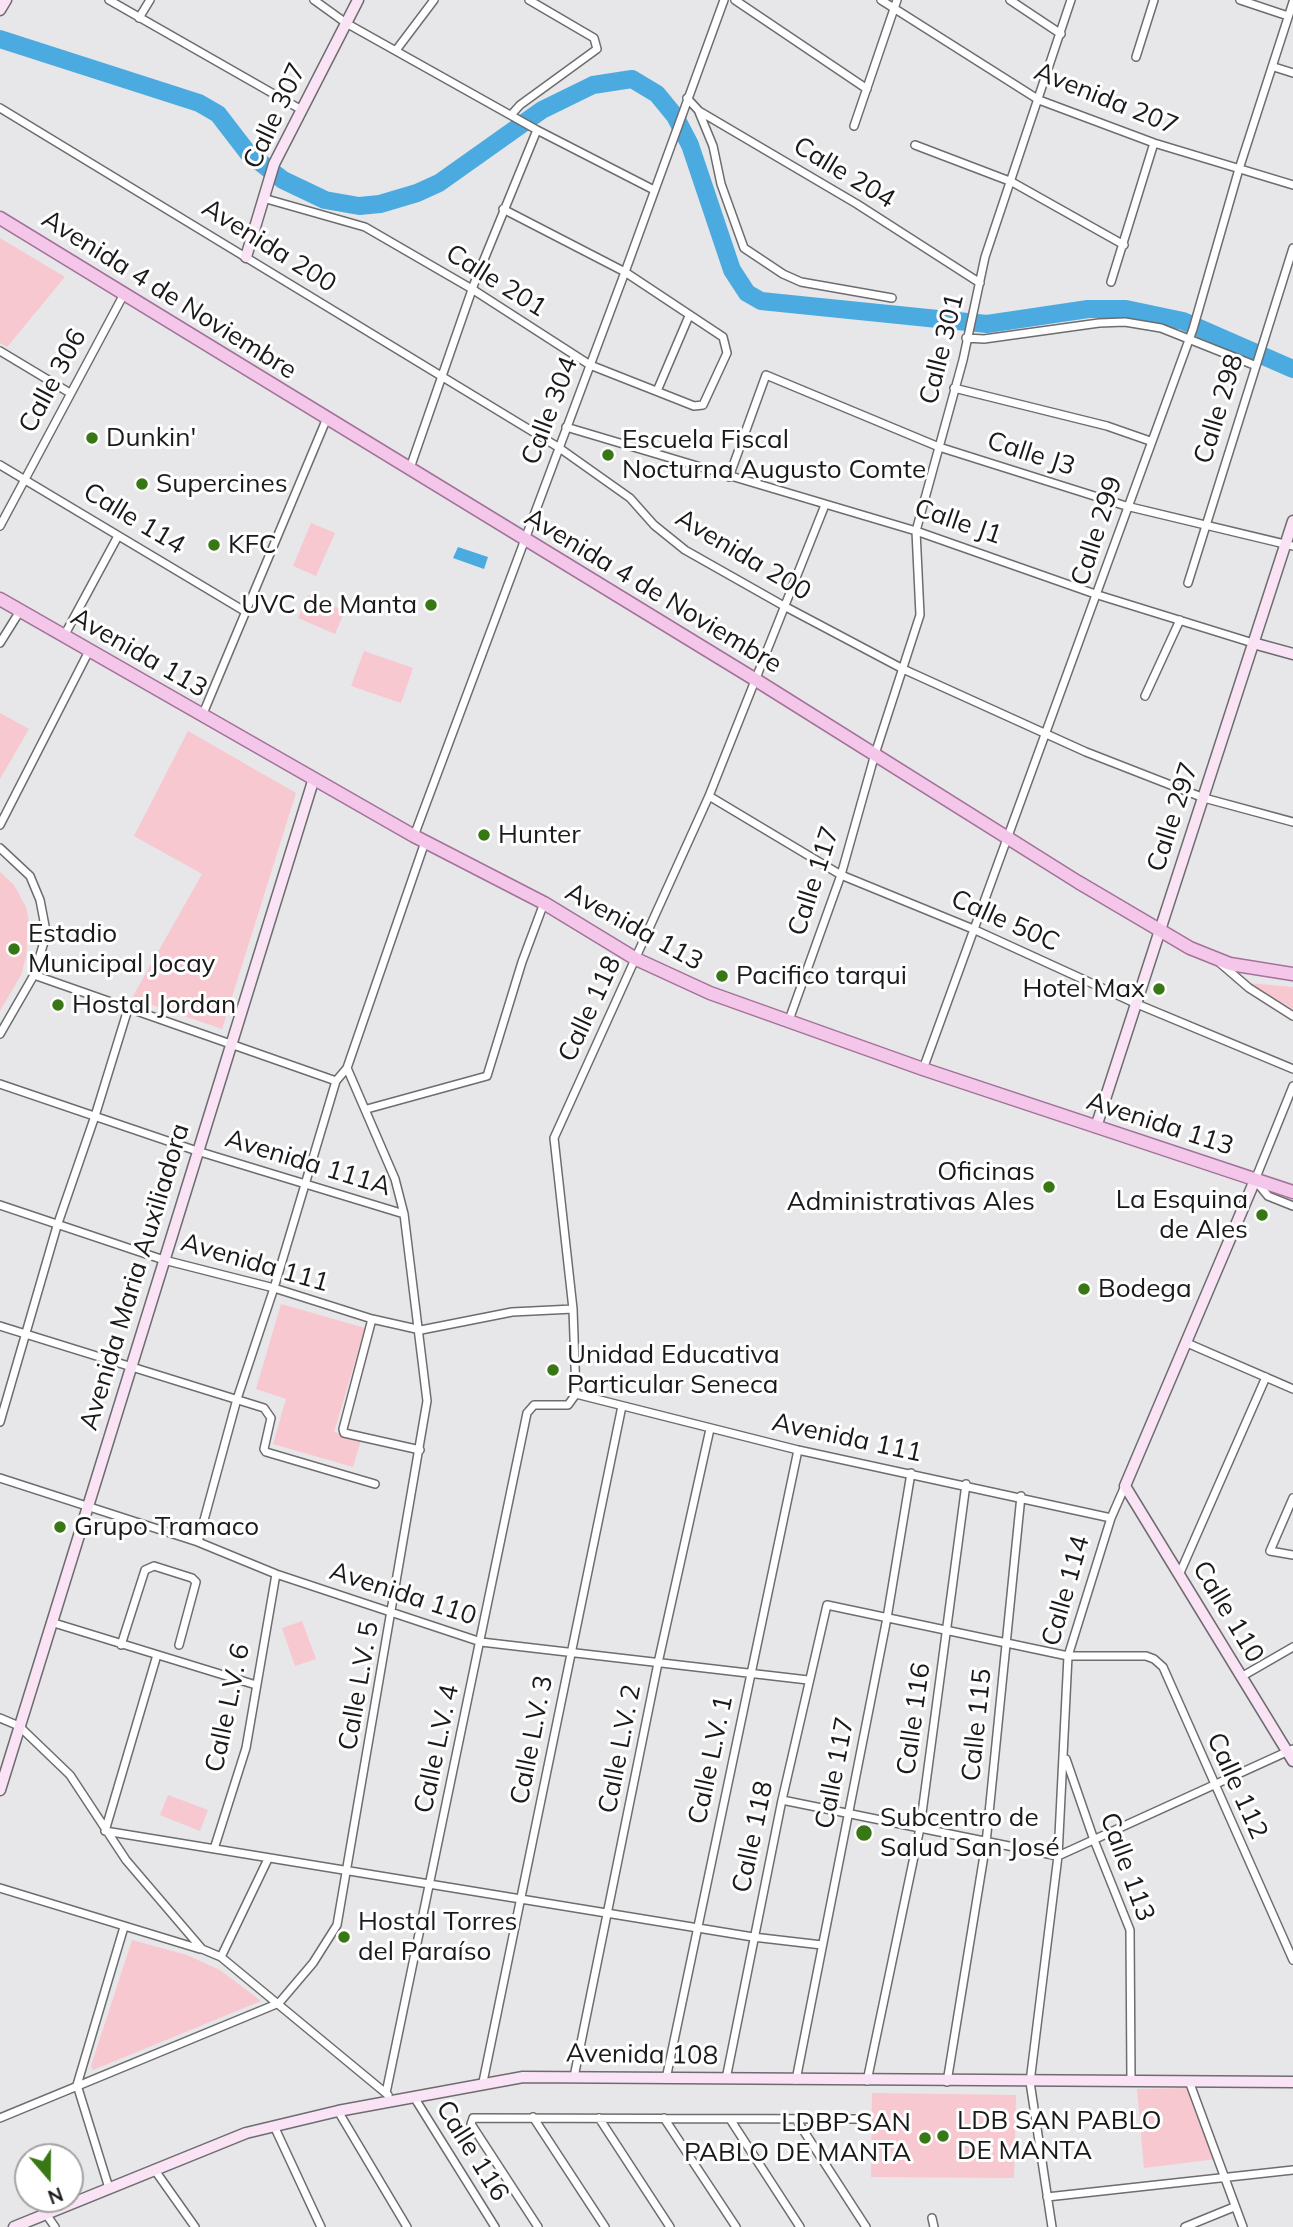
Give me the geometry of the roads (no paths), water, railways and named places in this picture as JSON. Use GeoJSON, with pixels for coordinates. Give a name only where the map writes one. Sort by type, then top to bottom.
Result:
{"type":"FeatureCollection","features":[{"type":"Feature","properties":{"kind":"main road","name":"Avenida 4 de Noviembre"},"geometry":{"type":"LineString","coordinates":[[0,218],[1161,930],[1216,960],[1293,974]]}},
{"type":"Feature","properties":{"kind":"main road","name":"Avenida 113"},"geometry":{"type":"LineString","coordinates":[[0,599],[419,839],[544,903],[636,960],[710,993],[923,1069],[1293,1192]]}},
{"type":"Feature","properties":{"kind":"street"},"geometry":{"type":"LineString","coordinates":[[0,10],[6,0]]}},
{"type":"Feature","properties":{"kind":"street"},"geometry":{"type":"LineString","coordinates":[[109,0],[300,109]]}},
{"type":"Feature","properties":{"kind":"street"},"geometry":{"type":"LineString","coordinates":[[139,18],[150,0]]}},
{"type":"Feature","properties":{"kind":"street"},"geometry":{"type":"LineString","coordinates":[[314,0],[346,23],[397,49],[535,129],[654,190]]}},
{"type":"Feature","properties":{"kind":"street","name":"Calle 307"},"geometry":{"type":"LineString","coordinates":[[246,257],[274,164],[358,0]]}},
{"type":"Feature","properties":{"kind":"street"},"geometry":{"type":"LineString","coordinates":[[397,49],[434,0]]}},
{"type":"Feature","properties":{"kind":"street"},"geometry":{"type":"LineString","coordinates":[[512,116],[520,105],[597,49],[594,38],[529,0]]}},
{"type":"Feature","properties":{"kind":"street","name":"Calle 304"},"geometry":{"type":"LineString","coordinates":[[347,1068],[419,839],[524,539],[724,0]]}},
{"type":"Feature","properties":{"kind":"street"},"geometry":{"type":"LineString","coordinates":[[735,0],[867,89]]}},
{"type":"Feature","properties":{"kind":"street","name":"Avenida 207"},"geometry":{"type":"LineString","coordinates":[[881,0],[896,4],[1039,100],[1154,143],[1293,185]]}},
{"type":"Feature","properties":{"kind":"street"},"geometry":{"type":"LineString","coordinates":[[1010,0],[1061,34]]}},
{"type":"Feature","properties":{"kind":"street","name":"Calle 301"},"geometry":{"type":"LineString","coordinates":[[875,754],[920,615],[916,531],[985,257],[1071,0]]}},
{"type":"Feature","properties":{"kind":"street"},"geometry":{"type":"LineString","coordinates":[[1136,57],[1154,0]]}},
{"type":"Feature","properties":{"kind":"street"},"geometry":{"type":"LineString","coordinates":[[1240,0],[1288,16]]}},
{"type":"Feature","properties":{"kind":"street","name":"Calle 299"},"geometry":{"type":"LineString","coordinates":[[923,1069],[1006,836],[1098,594],[1150,440],[1193,329],[1239,169],[1293,2]]}},
{"type":"Feature","properties":{"kind":"street"},"geometry":{"type":"LineString","coordinates":[[854,126],[896,4]]}},
{"type":"Feature","properties":{"kind":"street"},"geometry":{"type":"LineString","coordinates":[[1274,67],[1293,74]]}},
{"type":"Feature","properties":{"kind":"street","name":"Calle 204"},"geometry":{"type":"LineString","coordinates":[[686,101],[857,204],[980,283]]}},
{"type":"Feature","properties":{"kind":"street","name":"Avenida 200"},"geometry":{"type":"LineString","coordinates":[[0,107],[558,447],[630,498],[654,525],[685,550],[784,606],[903,669],[1140,775],[1204,798],[1293,822]]}},
{"type":"Feature","properties":{"kind":"street"},"geometry":{"type":"LineString","coordinates":[[699,111],[713,146],[721,184],[744,248],[783,274],[801,282],[892,298]]}},
{"type":"Feature","properties":{"kind":"street"},"geometry":{"type":"LineString","coordinates":[[410,468],[472,289],[535,129]]}},
{"type":"Feature","properties":{"kind":"street"},"geometry":{"type":"LineString","coordinates":[[1111,282],[1154,143]]}},
{"type":"Feature","properties":{"kind":"street"},"geometry":{"type":"LineString","coordinates":[[915,145],[1012,181],[1124,245]]}},
{"type":"Feature","properties":{"kind":"street","name":"Calle 201"},"geometry":{"type":"LineString","coordinates":[[263,198],[365,227],[472,289],[590,365],[694,405],[703,405],[727,347],[723,338],[690,316]]}},
{"type":"Feature","properties":{"kind":"street"},"geometry":{"type":"LineString","coordinates":[[503,209],[625,272],[690,316],[657,391]]}},
{"type":"Feature","properties":{"kind":"street","name":"Calle 298"},"geometry":{"type":"LineString","coordinates":[[1188,583],[1254,365],[1293,248]]}},
{"type":"Feature","properties":{"kind":"street","name":"Calle 306"},"geometry":{"type":"LineString","coordinates":[[0,526],[124,294]]}},
{"type":"Feature","properties":{"kind":"street"},"geometry":{"type":"LineString","coordinates":[[967,334],[984,339],[1099,323],[1125,322],[1161,328],[1254,365]]}},
{"type":"Feature","properties":{"kind":"street"},"geometry":{"type":"LineString","coordinates":[[0,351],[70,393]]}},
{"type":"Feature","properties":{"kind":"street","name":"Calle J3"},"geometry":{"type":"LineString","coordinates":[[729,477],[766,375],[939,447],[1126,506],[1289,545]]}},
{"type":"Feature","properties":{"kind":"street"},"geometry":{"type":"LineString","coordinates":[[954,388],[1107,426],[1150,440]]}},
{"type":"Feature","properties":{"kind":"street"},"geometry":{"type":"LineString","coordinates":[[202,716],[327,418]]}},
{"type":"Feature","properties":{"kind":"street","name":"Calle J1"},"geometry":{"type":"LineString","coordinates":[[566,427],[916,531],[1098,594],[1293,654]]}},
{"type":"Feature","properties":{"kind":"street","name":"Calle 114"},"geometry":{"type":"LineString","coordinates":[[0,465],[246,612]]}},
{"type":"Feature","properties":{"kind":"street","name":"Calle 118"},"geometry":{"type":"LineString","coordinates":[[576,1394],[573,1309],[554,1138],[709,796],[825,505]]}},
{"type":"Feature","properties":{"kind":"street","name":"Calle 297"},"geometry":{"type":"LineString","coordinates":[[1096,1127],[1253,643],[1289,545],[1293,521]]}},
{"type":"Feature","properties":{"kind":"street"},"geometry":{"type":"LineString","coordinates":[[64,636],[118,536]]}},
{"type":"Feature","properties":{"kind":"street"},"geometry":{"type":"LineString","coordinates":[[0,643],[19,611]]}},
{"type":"Feature","properties":{"kind":"street"},"geometry":{"type":"LineString","coordinates":[[1145,696],[1180,620]]}},
{"type":"Feature","properties":{"kind":"street"},"geometry":{"type":"LineString","coordinates":[[0,825],[89,651]]}},
{"type":"Feature","properties":{"kind":"street","name":"Calle 117"},"geometry":{"type":"LineString","coordinates":[[789,1020],[841,875],[875,754]]}},
{"type":"Feature","properties":{"kind":"street","name":"Avenida Maria Auxiliadora"},"geometry":{"type":"LineString","coordinates":[[0,1790],[314,778]]}},
{"type":"Feature","properties":{"kind":"street","name":"Calle 50C"},"geometry":{"type":"LineString","coordinates":[[709,796],[841,875],[974,929],[1138,1004],[1293,1069]]}},
{"type":"Feature","properties":{"kind":"street"},"geometry":{"type":"LineString","coordinates":[[0,848],[30,876],[40,900],[44,942],[34,975],[0,1034]]}},
{"type":"Feature","properties":{"kind":"street"},"geometry":{"type":"LineString","coordinates":[[367,1109],[487,1076],[522,961],[544,903]]}},
{"type":"Feature","properties":{"kind":"street"},"geometry":{"type":"LineString","coordinates":[[1216,960],[1250,988],[1293,1016]]}},
{"type":"Feature","properties":{"kind":"street"},"geometry":{"type":"LineString","coordinates":[[34,975],[336,1081]]}},
{"type":"Feature","properties":{"kind":"street"},"geometry":{"type":"LineString","coordinates":[[0,1422],[57,1226],[128,1009]]}},
{"type":"Feature","properties":{"kind":"street"},"geometry":{"type":"LineString","coordinates":[[198,1542],[237,1399],[274,1288],[336,1081],[347,1068]]}},
{"type":"Feature","properties":{"kind":"street","name":"Calle L.V. 5"},"geometry":{"type":"LineString","coordinates":[[0,2118],[279,2003],[313,1963],[337,1925],[349,1871],[427,1401],[421,1329],[404,1214],[395,1179],[347,1068]]}},
{"type":"Feature","properties":{"kind":"street","name":"Avenida 111A"},"geometry":{"type":"LineString","coordinates":[[0,1084],[197,1151],[404,1214]]}},
{"type":"Feature","properties":{"kind":"street","name":"Calle 114"},"geometry":{"type":"LineString","coordinates":[[1052,2227],[1030,2082],[1058,1856],[1068,1656],[1111,1518],[1293,1086]]}},
{"type":"Feature","properties":{"kind":"street"},"geometry":{"type":"LineString","coordinates":[[1255,1180],[1268,1196],[1293,1206]]}},
{"type":"Feature","properties":{"kind":"street","name":"Avenida 111"},"geometry":{"type":"LineString","coordinates":[[0,1205],[164,1260],[274,1288],[372,1319],[421,1329]]}},
{"type":"Feature","properties":{"kind":"street"},"geometry":{"type":"LineString","coordinates":[[421,1329],[512,1312],[573,1309]]}},
{"type":"Feature","properties":{"kind":"street"},"geometry":{"type":"LineString","coordinates":[[372,1319],[343,1429],[345,1433],[420,1450]]}},
{"type":"Feature","properties":{"kind":"street"},"geometry":{"type":"LineString","coordinates":[[0,1326],[237,1399],[268,1412],[271,1418],[264,1449],[266,1452],[375,1484]]}},
{"type":"Feature","properties":{"kind":"street"},"geometry":{"type":"LineString","coordinates":[[1187,1343],[1293,1389]]}},
{"type":"Feature","properties":{"kind":"street"},"geometry":{"type":"LineString","coordinates":[[1179,1575],[1266,1377]]}},
{"type":"Feature","properties":{"kind":"street","name":"Avenida 111"},"geometry":{"type":"LineString","coordinates":[[576,1394],[798,1450],[966,1484],[1111,1518]]}},
{"type":"Feature","properties":{"kind":"street","name":"Calle L.V. 4"},"geometry":{"type":"LineString","coordinates":[[390,2097],[430,1885],[527,1413],[534,1405],[568,1405],[576,1394]]}},
{"type":"Feature","properties":{"kind":"street","name":"Calle L.V. 3"},"geometry":{"type":"LineString","coordinates":[[483,2082],[622,1406]]}},
{"type":"Feature","properties":{"kind":"street","name":"Calle L.V. 2"},"geometry":{"type":"LineString","coordinates":[[573,2077],[710,1429]]}},
{"type":"Feature","properties":{"kind":"street","name":"Calle L.V. 1"},"geometry":{"type":"LineString","coordinates":[[666,2079],[798,1450]]}},
{"type":"Feature","properties":{"kind":"street","name":"Calle 117"},"geometry":{"type":"LineString","coordinates":[[796,2080],[887,1618],[911,1473]]}},
{"type":"Feature","properties":{"kind":"street","name":"Avenida 110"},"geometry":{"type":"LineString","coordinates":[[0,1478],[198,1542],[275,1574],[481,1642],[808,1680]]}},
{"type":"Feature","properties":{"kind":"street","name":"Calle 116"},"geometry":{"type":"LineString","coordinates":[[867,2081],[920,1829],[966,1484]]}},
{"type":"Feature","properties":{"kind":"street","name":"Calle 110"},"geometry":{"type":"LineString","coordinates":[[1125,1486],[1291,1754]]}},
{"type":"Feature","properties":{"kind":"street","name":"Calle 115"},"geometry":{"type":"LineString","coordinates":[[947,2082],[986,1843],[1021,1496]]}},
{"type":"Feature","properties":{"kind":"street"},"geometry":{"type":"LineString","coordinates":[[1293,1498],[1270,1550],[1293,1555]]}},
{"type":"Feature","properties":{"kind":"street"},"geometry":{"type":"LineString","coordinates":[[121,1645],[145,1570],[154,1566],[192,1578],[196,1582],[179,1645]]}},
{"type":"Feature","properties":{"kind":"street","name":"Calle L.V. 6"},"geometry":{"type":"LineString","coordinates":[[214,1849],[246,1748],[275,1574]]}},
{"type":"Feature","properties":{"kind":"street","name":"Calle 118"},"geometry":{"type":"LineString","coordinates":[[726,2079],[782,1800],[827,1605],[887,1618]]}},
{"type":"Feature","properties":{"kind":"street"},"geometry":{"type":"LineString","coordinates":[[887,1618],[947,1633],[1068,1656]]}},
{"type":"Feature","properties":{"kind":"street"},"geometry":{"type":"LineString","coordinates":[[54,1623],[256,1685]]}},
{"type":"Feature","properties":{"kind":"street"},"geometry":{"type":"LineString","coordinates":[[1241,1676],[1293,1647]]}},
{"type":"Feature","properties":{"kind":"street"},"geometry":{"type":"LineString","coordinates":[[105,1831],[158,1655]]}},
{"type":"Feature","properties":{"kind":"street","name":"Calle 112"},"geometry":{"type":"LineString","coordinates":[[1068,1656],[1146,1656],[1163,1667],[1213,1786],[1293,1960]]}},
{"type":"Feature","properties":{"kind":"street"},"geometry":{"type":"LineString","coordinates":[[0,1718],[19,1726],[70,1775],[105,1831],[202,1949]]}},
{"type":"Feature","properties":{"kind":"street"},"geometry":{"type":"LineString","coordinates":[[782,1800],[1058,1856],[1291,1754]]}},
{"type":"Feature","properties":{"kind":"street","name":"Calle 113"},"geometry":{"type":"LineString","coordinates":[[1065,1755],[1094,1840],[1130,1930],[1131,2080]]}},
{"type":"Feature","properties":{"kind":"street"},"geometry":{"type":"LineString","coordinates":[[105,1831],[608,1914],[822,1945]]}},
{"type":"Feature","properties":{"kind":"street"},"geometry":{"type":"LineString","coordinates":[[221,1957],[268,1859]]}},
{"type":"Feature","properties":{"kind":"street"},"geometry":{"type":"LineString","coordinates":[[0,1888],[221,1957],[390,2097]]}},
{"type":"Feature","properties":{"kind":"street"},"geometry":{"type":"LineString","coordinates":[[109,2188],[77,2085],[124,1927]]}},
{"type":"Feature","properties":{"kind":"street","name":"Avenida 108"},"geometry":{"type":"LineString","coordinates":[[14,2227],[225,2139],[390,2097],[414,2097],[483,2082],[523,2077],[947,2082],[1293,2082]]}},
{"type":"Feature","properties":{"kind":"street"},"geometry":{"type":"LineString","coordinates":[[1189,2081],[1243,2227]]}},
{"type":"Feature","properties":{"kind":"street","name":"Calle 116"},"geometry":{"type":"LineString","coordinates":[[414,2097],[492,2226]]}},
{"type":"Feature","properties":{"kind":"street"},"geometry":{"type":"LineString","coordinates":[[338,2111],[407,2227]]}},
{"type":"Feature","properties":{"kind":"street"},"geometry":{"type":"LineString","coordinates":[[538,2227],[471,2122],[475,2117],[856,2119]]}},
{"type":"Feature","properties":{"kind":"street"},"geometry":{"type":"LineString","coordinates":[[533,2117],[605,2227]]}},
{"type":"Feature","properties":{"kind":"street"},"geometry":{"type":"LineString","coordinates":[[599,2118],[670,2227]]}},
{"type":"Feature","properties":{"kind":"street"},"geometry":{"type":"LineString","coordinates":[[664,2118],[736,2227]]}},
{"type":"Feature","properties":{"kind":"street"},"geometry":{"type":"LineString","coordinates":[[730,2119],[800,2227]]}},
{"type":"Feature","properties":{"kind":"street"},"geometry":{"type":"LineString","coordinates":[[796,2119],[866,2227]]}},
{"type":"Feature","properties":{"kind":"street"},"geometry":{"type":"LineString","coordinates":[[274,2126],[321,2227]]}},
{"type":"Feature","properties":{"kind":"street"},"geometry":{"type":"LineString","coordinates":[[154,2169],[195,2227]]}},
{"type":"Feature","properties":{"kind":"street"},"geometry":{"type":"LineString","coordinates":[[1047,2197],[1293,2170]]}},
{"type":"Feature","properties":{"kind":"street"},"geometry":{"type":"LineString","coordinates":[[1187,2227],[1234,2207]]}},
{"type":"Feature","properties":{"kind":"street"},"geometry":{"type":"LineString","coordinates":[[46,2214],[55,2227]]}},
{"type":"Feature","properties":{"kind":"street"},"geometry":{"type":"LineString","coordinates":[[932,2218],[934,2227]]}},
{"type":"Feature","properties":{"kind":"water"},"geometry":{"type":"Polygon","coordinates":[[[458,547],[488,557],[484,569],[453,558],[458,547]]]}},
{"type":"Feature","properties":{"kind":"waterway"},"geometry":{"type":"LineString","coordinates":[[0,39],[199,103],[218,114],[248,153],[283,180],[325,200],[359,206],[380,204],[439,183],[542,110],[593,85],[632,79],[657,94],[675,116],[690,145],[732,270],[747,293],[761,301],[987,324],[1088,309],[1126,309],[1183,321],[1293,369]]}},
{"type":"Feature","properties":{"kind":"place","name":"Dunkin'"},"geometry":{"type":"Point","coordinates":[92,438]}},
{"type":"Feature","properties":{"kind":"place","name":"Escuela Fiscal Nocturna Augusto Comte"},"geometry":{"type":"Point","coordinates":[608,455]}},
{"type":"Feature","properties":{"kind":"place","name":"Supercines"},"geometry":{"type":"Point","coordinates":[142,484]}},
{"type":"Feature","properties":{"kind":"place","name":"KFC"},"geometry":{"type":"Point","coordinates":[214,545]}},
{"type":"Feature","properties":{"kind":"place","name":"UVC de Manta"},"geometry":{"type":"Point","coordinates":[431,605]}},
{"type":"Feature","properties":{"kind":"place","name":"Hunter"},"geometry":{"type":"Point","coordinates":[484,835]}},
{"type":"Feature","properties":{"kind":"place","name":"Estadio Municipal Jocay"},"geometry":{"type":"Point","coordinates":[14,949]}},
{"type":"Feature","properties":{"kind":"place","name":"Pacifico tarqui"},"geometry":{"type":"Point","coordinates":[722,976]}},
{"type":"Feature","properties":{"kind":"place","name":"Hotel Max"},"geometry":{"type":"Point","coordinates":[1159,989]}},
{"type":"Feature","properties":{"kind":"place","name":"Hostal Jordan"},"geometry":{"type":"Point","coordinates":[58,1005]}},
{"type":"Feature","properties":{"kind":"place","name":"Oficinas Administrativas Ales"},"geometry":{"type":"Point","coordinates":[1049,1187]}},
{"type":"Feature","properties":{"kind":"place","name":"La Esquina de Ales"},"geometry":{"type":"Point","coordinates":[1262,1215]}},
{"type":"Feature","properties":{"kind":"place","name":"Bodega"},"geometry":{"type":"Point","coordinates":[1084,1289]}},
{"type":"Feature","properties":{"kind":"place","name":"Unidad Educativa Particular Seneca"},"geometry":{"type":"Point","coordinates":[553,1370]}},
{"type":"Feature","properties":{"kind":"place","name":"Grupo Tramaco"},"geometry":{"type":"Point","coordinates":[60,1527]}},
{"type":"Feature","properties":{"kind":"place","name":"Subcentro de Salud San José"},"geometry":{"type":"Point","coordinates":[864,1833]}},
{"type":"Feature","properties":{"kind":"place","name":"Hostal Torres del Paraíso"},"geometry":{"type":"Point","coordinates":[344,1937]}},
{"type":"Feature","properties":{"kind":"place","name":"LDB SAN PABLO DE MANTA"},"geometry":{"type":"Point","coordinates":[943,2136]}},
{"type":"Feature","properties":{"kind":"place","name":"LDBP SAN PABLO DE MANTA"},"geometry":{"type":"Point","coordinates":[925,2138]}}]}
